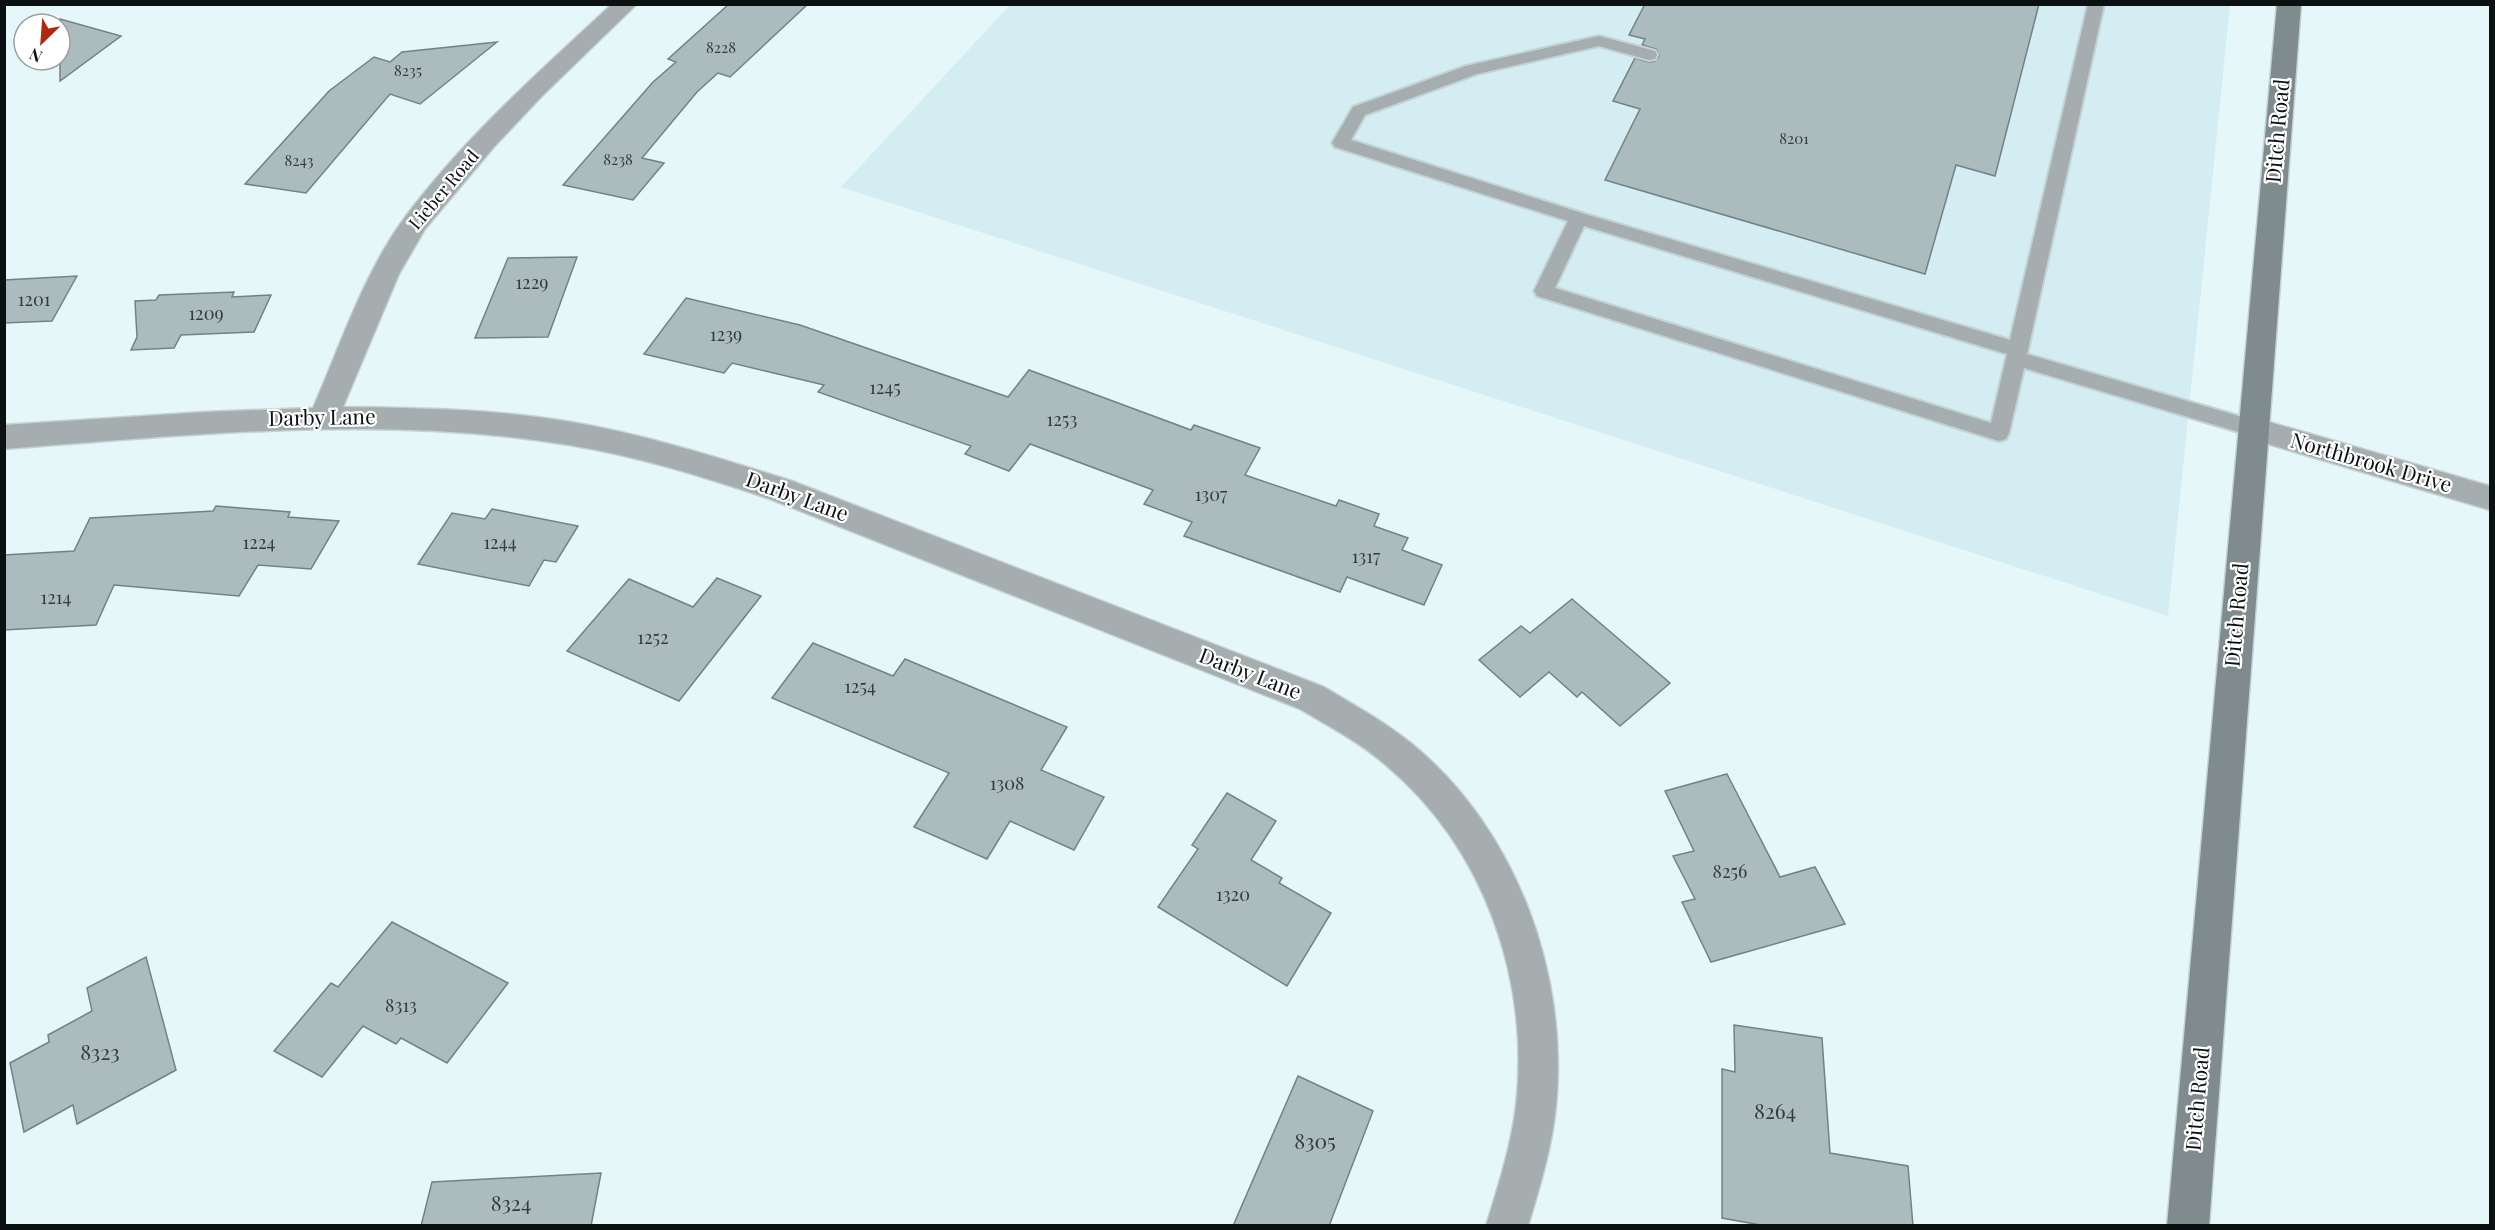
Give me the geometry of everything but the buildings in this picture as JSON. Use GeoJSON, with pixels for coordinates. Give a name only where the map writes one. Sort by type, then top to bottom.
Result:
{"type":"FeatureCollection","features":[{"type":"Feature","properties":{"kind":"main road","name":"Ditch Road"},"geometry":{"type":"LineString","coordinates":[[2188,1226],[2252,428],[2289,4]]}},
{"type":"Feature","properties":{"kind":"street","name":"Lieber Road"},"geometry":{"type":"LineString","coordinates":[[324,417],[385,274],[415,223],[477,150],[525,99],[626,4]]}},
{"type":"Feature","properties":{"kind":"street","name":"Darby Lane"},"geometry":{"type":"LineString","coordinates":[[4,436],[324,417],[425,418],[542,429],[580,435],[728,471],[781,490],[1312,698],[1374,735],[1412,765],[1447,803],[1491,868],[1511,919],[1533,993],[1537,1050],[1536,1096],[1531,1133],[1525,1166],[1507,1226]]}},
{"type":"Feature","properties":{"kind":"street","name":"Northbrook Drive"},"geometry":{"type":"LineString","coordinates":[[2252,428],[2490,498]]}},
{"type":"Feature","properties":{"kind":"lane"},"geometry":{"type":"LineString","coordinates":[[1579,218],[1544,291],[1999,433],[2096,4]]}},
{"type":"Feature","properties":{"kind":"lane"},"geometry":{"type":"LineString","coordinates":[[1649,55],[1599,41],[1472,70],[1359,111],[1341,143],[2252,428]]}},
{"type":"Feature","properties":{"kind":"shaded area"},"geometry":{"type":"Polygon","coordinates":[[[1010,5],[2230,5],[2168,616],[841,187],[1010,5]]]}}]}
